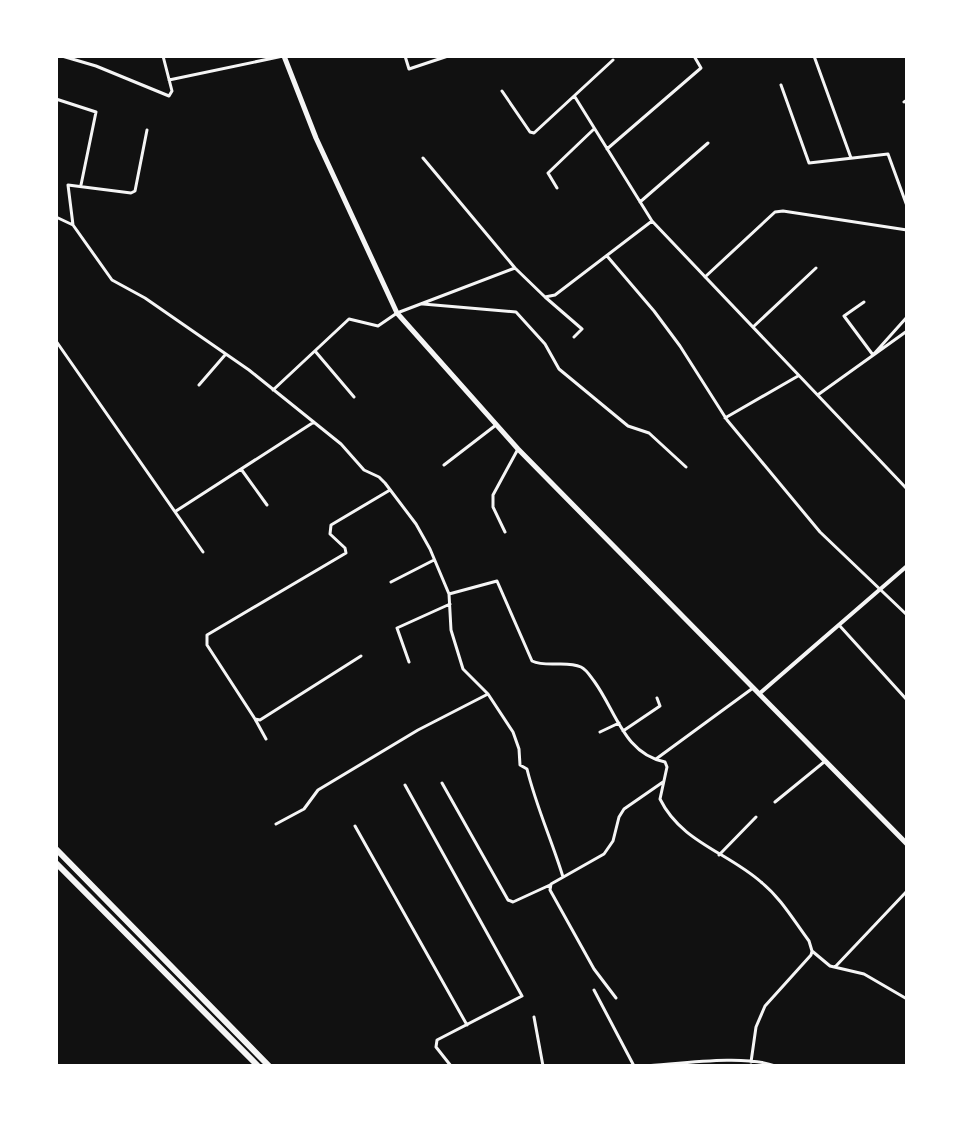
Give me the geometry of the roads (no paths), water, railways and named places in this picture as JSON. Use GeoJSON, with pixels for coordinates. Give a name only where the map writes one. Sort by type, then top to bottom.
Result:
{"type":"FeatureCollection","features":[{"type":"Feature","properties":{"kind":"highway"},"geometry":{"type":"LineString","coordinates":[[56,849],[269,1066]]}},
{"type":"Feature","properties":{"kind":"highway"},"geometry":{"type":"LineString","coordinates":[[56,863],[258,1066]]}},
{"type":"Feature","properties":{"kind":"main road"},"geometry":{"type":"LineString","coordinates":[[284,56],[316,138],[397,313],[518,449],[907,844]]}},
{"type":"Feature","properties":{"kind":"street"},"geometry":{"type":"LineString","coordinates":[[62,56],[165,95],[172,94],[163,56]]}},
{"type":"Feature","properties":{"kind":"street"},"geometry":{"type":"LineString","coordinates":[[80,56],[81,62]]}},
{"type":"Feature","properties":{"kind":"street"},"geometry":{"type":"LineString","coordinates":[[169,80],[284,56]]}},
{"type":"Feature","properties":{"kind":"street"},"geometry":{"type":"LineString","coordinates":[[405,56],[409,69],[448,56]]}},
{"type":"Feature","properties":{"kind":"street"},"geometry":{"type":"LineString","coordinates":[[607,149],[701,68],[694,56]]}},
{"type":"Feature","properties":{"kind":"street"},"geometry":{"type":"LineString","coordinates":[[814,56],[851,158]]}},
{"type":"Feature","properties":{"kind":"street"},"geometry":{"type":"LineString","coordinates":[[502,91],[530,132],[534,133],[613,60]]}},
{"type":"Feature","properties":{"kind":"street"},"geometry":{"type":"LineString","coordinates":[[781,85],[809,163],[888,154],[907,206]]}},
{"type":"Feature","properties":{"kind":"street"},"geometry":{"type":"LineString","coordinates":[[575,97],[652,221],[907,489]]}},
{"type":"Feature","properties":{"kind":"street"},"geometry":{"type":"LineString","coordinates":[[56,99],[96,112],[81,186]]}},
{"type":"Feature","properties":{"kind":"street"},"geometry":{"type":"LineString","coordinates":[[557,188],[548,173],[594,128]]}},
{"type":"Feature","properties":{"kind":"street"},"geometry":{"type":"LineString","coordinates":[[147,130],[134,193],[71,184],[67,187],[73,225],[112,280],[145,298],[314,422],[341,444],[364,470],[379,477],[416,524],[449,594],[451,630],[463,669],[488,694],[513,732],[520,765],[527,769],[534,798],[547,826],[563,877]]}},
{"type":"Feature","properties":{"kind":"street"},"geometry":{"type":"LineString","coordinates":[[640,202],[708,143]]}},
{"type":"Feature","properties":{"kind":"street"},"geometry":{"type":"LineString","coordinates":[[423,158],[515,268],[582,329],[574,337]]}},
{"type":"Feature","properties":{"kind":"street"},"geometry":{"type":"LineString","coordinates":[[705,277],[775,212],[907,230]]}},
{"type":"Feature","properties":{"kind":"street"},"geometry":{"type":"LineString","coordinates":[[56,217],[73,225]]}},
{"type":"Feature","properties":{"kind":"street"},"geometry":{"type":"LineString","coordinates":[[545,297],[555,295],[652,221]]}},
{"type":"Feature","properties":{"kind":"street"},"geometry":{"type":"LineString","coordinates":[[607,256],[672,334],[725,418],[820,532],[907,615]]}},
{"type":"Feature","properties":{"kind":"street"},"geometry":{"type":"LineString","coordinates":[[273,390],[349,319],[373,326],[397,313],[515,268]]}},
{"type":"Feature","properties":{"kind":"street"},"geometry":{"type":"LineString","coordinates":[[753,327],[816,268]]}},
{"type":"Feature","properties":{"kind":"street"},"geometry":{"type":"LineString","coordinates":[[864,302],[844,316],[873,355]]}},
{"type":"Feature","properties":{"kind":"street"},"geometry":{"type":"LineString","coordinates":[[423,304],[516,312],[545,344],[559,369],[628,426],[649,433],[686,467]]}},
{"type":"Feature","properties":{"kind":"street"},"geometry":{"type":"LineString","coordinates":[[873,355],[907,317]]}},
{"type":"Feature","properties":{"kind":"street"},"geometry":{"type":"LineString","coordinates":[[818,395],[907,331]]}},
{"type":"Feature","properties":{"kind":"street"},"geometry":{"type":"LineString","coordinates":[[56,341],[203,552]]}},
{"type":"Feature","properties":{"kind":"street"},"geometry":{"type":"LineString","coordinates":[[315,351],[354,397]]}},
{"type":"Feature","properties":{"kind":"street"},"geometry":{"type":"LineString","coordinates":[[199,385],[225,355]]}},
{"type":"Feature","properties":{"kind":"street"},"geometry":{"type":"LineString","coordinates":[[725,418],[799,375]]}},
{"type":"Feature","properties":{"kind":"street"},"geometry":{"type":"LineString","coordinates":[[176,511],[314,422]]}},
{"type":"Feature","properties":{"kind":"street"},"geometry":{"type":"LineString","coordinates":[[444,465],[496,425]]}},
{"type":"Feature","properties":{"kind":"street"},"geometry":{"type":"LineString","coordinates":[[505,532],[493,507],[493,495],[518,449]]}},
{"type":"Feature","properties":{"kind":"street"},"geometry":{"type":"LineString","coordinates":[[241,469],[267,505]]}},
{"type":"Feature","properties":{"kind":"street"},"geometry":{"type":"LineString","coordinates":[[266,739],[207,645],[207,635],[346,553],[345,548],[330,534],[331,525],[390,490]]}},
{"type":"Feature","properties":{"kind":"street"},"geometry":{"type":"LineString","coordinates":[[391,582],[435,560]]}},
{"type":"Feature","properties":{"kind":"street"},"geometry":{"type":"LineString","coordinates":[[759,694],[907,566]]}},
{"type":"Feature","properties":{"kind":"street"},"geometry":{"type":"LineString","coordinates":[[449,594],[497,581],[532,661],[581,667],[607,699],[623,731],[637,750],[665,762],[660,799],[680,828],[764,884],[809,941],[812,951],[835,967],[864,974],[907,999]]}},
{"type":"Feature","properties":{"kind":"street"},"geometry":{"type":"LineString","coordinates":[[409,662],[397,628],[450,604]]}},
{"type":"Feature","properties":{"kind":"street"},"geometry":{"type":"LineString","coordinates":[[839,625],[907,700]]}},
{"type":"Feature","properties":{"kind":"street"},"geometry":{"type":"LineString","coordinates":[[255,719],[260,720],[361,656]]}},
{"type":"Feature","properties":{"kind":"street"},"geometry":{"type":"LineString","coordinates":[[655,760],[753,688]]}},
{"type":"Feature","properties":{"kind":"street"},"geometry":{"type":"LineString","coordinates":[[276,824],[304,809],[318,790],[418,730],[488,694]]}},
{"type":"Feature","properties":{"kind":"street"},"geometry":{"type":"LineString","coordinates":[[623,731],[660,706],[657,698]]}},
{"type":"Feature","properties":{"kind":"street"},"geometry":{"type":"LineString","coordinates":[[600,732],[619,723]]}},
{"type":"Feature","properties":{"kind":"street"},"geometry":{"type":"LineString","coordinates":[[775,802],[824,762]]}},
{"type":"Feature","properties":{"kind":"street"},"geometry":{"type":"LineString","coordinates":[[442,783],[508,900],[513,902],[594,862],[604,854],[613,841],[624,809],[663,782]]}},
{"type":"Feature","properties":{"kind":"street"},"geometry":{"type":"LineString","coordinates":[[405,785],[522,996],[437,1040],[436,1047],[451,1066]]}},
{"type":"Feature","properties":{"kind":"street"},"geometry":{"type":"LineString","coordinates":[[719,855],[756,817]]}},
{"type":"Feature","properties":{"kind":"street"},"geometry":{"type":"LineString","coordinates":[[355,826],[467,1026]]}},
{"type":"Feature","properties":{"kind":"street"},"geometry":{"type":"LineString","coordinates":[[551,884],[550,890],[594,969],[616,998]]}},
{"type":"Feature","properties":{"kind":"street"},"geometry":{"type":"LineString","coordinates":[[835,967],[907,891]]}},
{"type":"Feature","properties":{"kind":"street"},"geometry":{"type":"LineString","coordinates":[[751,1062],[756,1027],[765,1006],[812,951]]}},
{"type":"Feature","properties":{"kind":"street"},"geometry":{"type":"LineString","coordinates":[[594,990],[634,1066]]}},
{"type":"Feature","properties":{"kind":"street"},"geometry":{"type":"LineString","coordinates":[[534,1017],[543,1066]]}},
{"type":"Feature","properties":{"kind":"street"},"geometry":{"type":"LineString","coordinates":[[644,1066],[751,1062],[775,1066]]}}]}
